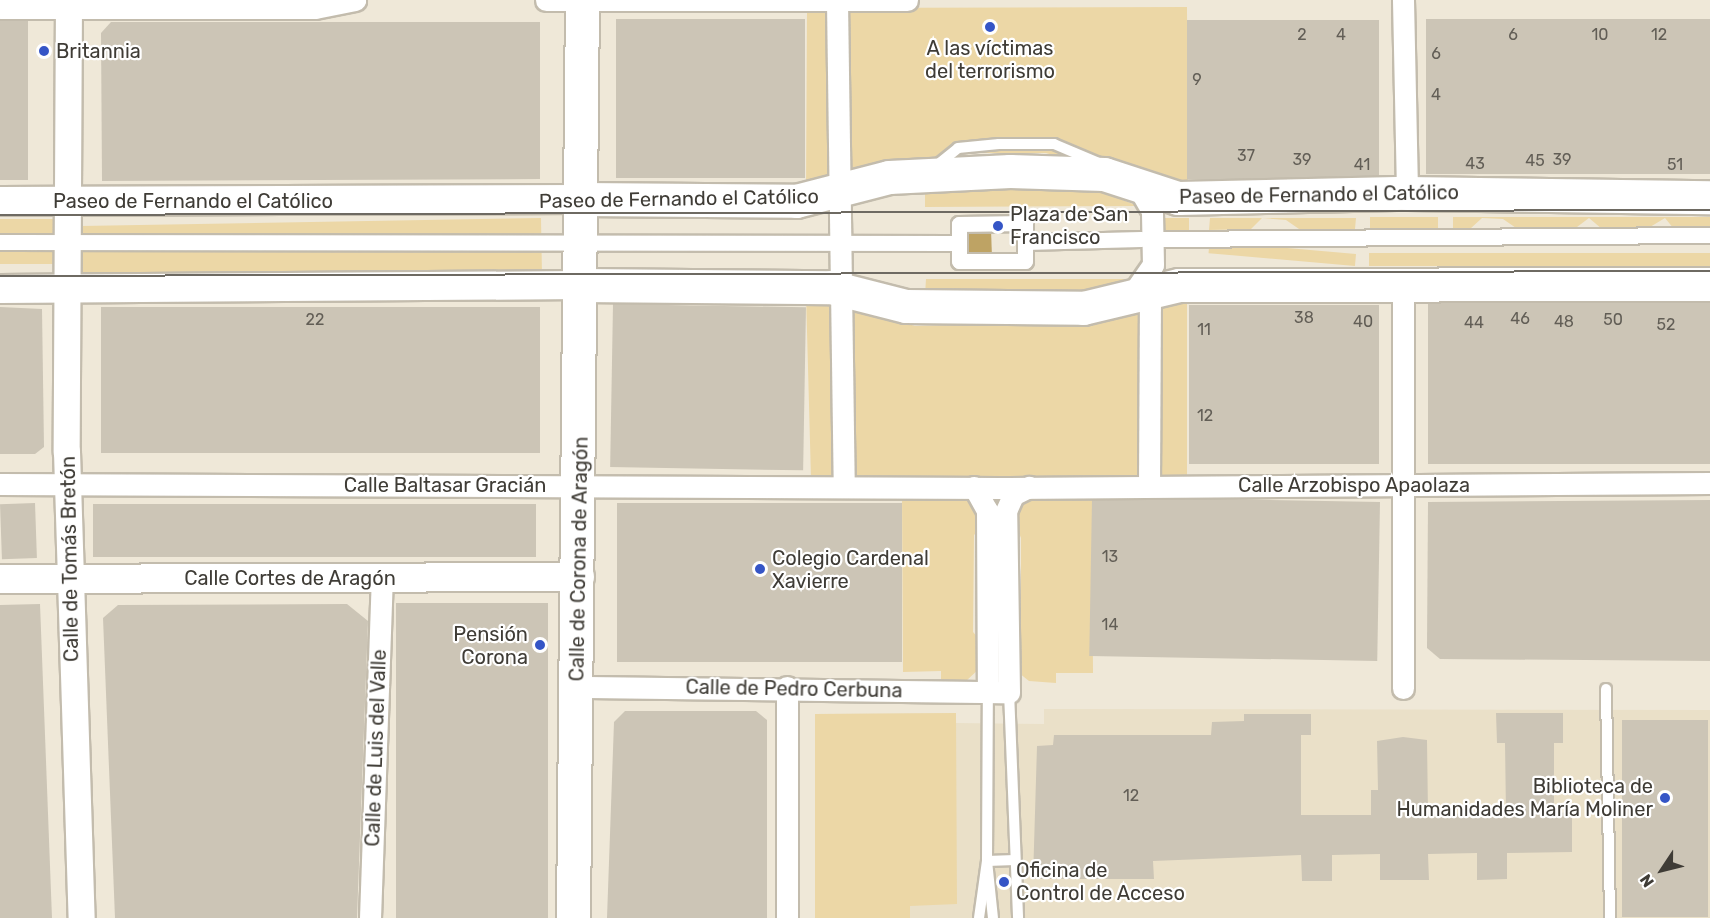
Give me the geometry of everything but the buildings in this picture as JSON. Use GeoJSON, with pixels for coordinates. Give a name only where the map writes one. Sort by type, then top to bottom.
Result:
{"type":"FeatureCollection","features":[{"type":"Feature","properties":{"kind":"main road","name":"Calle de Corona de Aragón"},"geometry":{"type":"LineString","coordinates":[[573,918],[580,577],[582,2]]}},
{"type":"Feature","properties":{"kind":"main road","name":"Paseo de Fernando el Católico"},"geometry":{"type":"LineString","coordinates":[[0,201],[582,199],[785,201],[841,193],[889,177],[928,174],[1056,172],[1129,184],[1178,198],[1407,193],[1710,196]]}},
{"type":"Feature","properties":{"kind":"main road"},"geometry":{"type":"LineString","coordinates":[[0,289],[581,285],[841,289],[906,306],[1092,308],[1179,285],[1710,284]]}},
{"type":"Feature","properties":{"kind":"main road","name":"Calle Cortes de Aragón"},"geometry":{"type":"LineString","coordinates":[[0,579],[580,577]]}},
{"type":"Feature","properties":{"kind":"street"},"geometry":{"type":"LineString","coordinates":[[0,8],[69,3],[315,8],[355,0]]}},
{"type":"Feature","properties":{"kind":"street"},"geometry":{"type":"LineString","coordinates":[[546,0],[582,2],[907,0]]}},
{"type":"Feature","properties":{"kind":"street"},"geometry":{"type":"LineString","coordinates":[[1403,0],[1407,193]]}},
{"type":"Feature","properties":{"kind":"street"},"geometry":{"type":"LineString","coordinates":[[837,1],[844,487]]}},
{"type":"Feature","properties":{"kind":"street","name":"Calle de Tomás Bretón"},"geometry":{"type":"LineString","coordinates":[[69,3],[68,484],[82,918]]}},
{"type":"Feature","properties":{"kind":"street"},"geometry":{"type":"LineString","coordinates":[[1129,184],[1152,211],[1153,265],[1139,294],[1149,485]]}},
{"type":"Feature","properties":{"kind":"street"},"geometry":{"type":"LineString","coordinates":[[1025,223],[1025,242],[1025,261],[959,261],[959,224],[1025,223]]}},
{"type":"Feature","properties":{"kind":"street"},"geometry":{"type":"LineString","coordinates":[[1162,240],[1710,236]]}},
{"type":"Feature","properties":{"kind":"street"},"geometry":{"type":"LineString","coordinates":[[1025,242],[1141,239]]}},
{"type":"Feature","properties":{"kind":"street","name":"Paseo de Fernando el Católico"},"geometry":{"type":"LineString","coordinates":[[0,242],[841,242]]}},
{"type":"Feature","properties":{"kind":"street"},"geometry":{"type":"LineString","coordinates":[[841,242],[959,243]]}},
{"type":"Feature","properties":{"kind":"street"},"geometry":{"type":"LineString","coordinates":[[1402,285],[1403,688]]}},
{"type":"Feature","properties":{"kind":"street","name":"Calle Arzobispo Apaolaza"},"geometry":{"type":"LineString","coordinates":[[998,488],[1149,485],[1710,483]]}},
{"type":"Feature","properties":{"kind":"street","name":"Calle Baltasar Gracián"},"geometry":{"type":"LineString","coordinates":[[0,484],[998,488]]}},
{"type":"Feature","properties":{"kind":"street"},"geometry":{"type":"LineString","coordinates":[[974,487],[987,510],[988,692]]}},
{"type":"Feature","properties":{"kind":"street"},"geometry":{"type":"LineString","coordinates":[[1009,692],[1006,511],[1013,495],[1029,487]]}},
{"type":"Feature","properties":{"kind":"street","name":"Calle de Luis del Valle"},"geometry":{"type":"LineString","coordinates":[[370,918],[382,578]]}},
{"type":"Feature","properties":{"kind":"street","name":"Calle de Pedro Cerbuna"},"geometry":{"type":"LineString","coordinates":[[578,687],[787,687],[1009,692]]}},
{"type":"Feature","properties":{"kind":"street"},"geometry":{"type":"LineString","coordinates":[[787,687],[787,918]]}},
{"type":"Feature","properties":{"kind":"lane"},"geometry":{"type":"LineString","coordinates":[[1606,688],[1611,918]]}},
{"type":"Feature","properties":{"kind":"lane"},"geometry":{"type":"LineString","coordinates":[[988,692],[987,861],[993,918]]}},
{"type":"Feature","properties":{"kind":"lane"},"geometry":{"type":"LineString","coordinates":[[1009,692],[1018,918]]}},
{"type":"Feature","properties":{"kind":"lane"},"geometry":{"type":"LineString","coordinates":[[987,861],[1015,860]]}},
{"type":"Feature","properties":{"kind":"lane"},"geometry":{"type":"LineString","coordinates":[[979,918],[987,861]]}},
{"type":"Feature","properties":{"kind":"shaded area","name":"Plaza de San Francisco"},"geometry":{"type":"Polygon","coordinates":[[[1187,7],[1188,195],[1046,153],[960,153],[806,194],[807,8],[1187,7]]]}},
{"type":"Feature","properties":{"kind":"shaded area"},"geometry":{"type":"Polygon","coordinates":[[[925,190],[1097,190],[1138,206],[925,207],[925,190]]]}},
{"type":"Feature","properties":{"kind":"shaded area"},"geometry":{"type":"Polygon","coordinates":[[[1370,217],[1438,217],[1438,229],[1370,229],[1370,217]]]}},
{"type":"Feature","properties":{"kind":"shaded area"},"geometry":{"type":"Polygon","coordinates":[[[1453,217],[1710,217],[1710,229],[1674,229],[1665,218],[1645,230],[1602,229],[1589,218],[1573,230],[1519,230],[1503,219],[1482,218],[1470,229],[1453,229],[1453,217]]]}},
{"type":"Feature","properties":{"kind":"shaded area"},"geometry":{"type":"Polygon","coordinates":[[[541,218],[542,270],[82,278],[81,226],[541,218]]]}},
{"type":"Feature","properties":{"kind":"shaded area"},"geometry":{"type":"Polygon","coordinates":[[[1162,218],[1189,218],[1189,231],[1162,231],[1162,218]]]}},
{"type":"Feature","properties":{"kind":"shaded area"},"geometry":{"type":"Polygon","coordinates":[[[1210,218],[1262,218],[1251,229],[1209,230],[1210,218]]]}},
{"type":"Feature","properties":{"kind":"shaded area"},"geometry":{"type":"Polygon","coordinates":[[[1262,218],[1356,218],[1355,229],[1299,229],[1286,220],[1262,218]]]}},
{"type":"Feature","properties":{"kind":"shaded area"},"geometry":{"type":"Polygon","coordinates":[[[0,219],[53,219],[53,264],[0,264],[0,219]]]}},
{"type":"Feature","properties":{"kind":"shaded area"},"geometry":{"type":"Polygon","coordinates":[[[991,229],[992,255],[967,256],[966,230],[991,229]]]}},
{"type":"Feature","properties":{"kind":"shaded area"},"geometry":{"type":"Polygon","coordinates":[[[1210,241],[1356,254],[1355,266],[1209,253],[1210,241]]]}},
{"type":"Feature","properties":{"kind":"shaded area"},"geometry":{"type":"Polygon","coordinates":[[[1369,253],[1710,253],[1710,266],[1369,266],[1369,253]]]}},
{"type":"Feature","properties":{"kind":"shaded area"},"geometry":{"type":"Polygon","coordinates":[[[926,279],[1139,279],[1116,290],[925,296],[926,279]]]}},
{"type":"Feature","properties":{"kind":"shaded area","name":"Plaza de San Francisco"},"geometry":{"type":"Polygon","coordinates":[[[1187,291],[1187,478],[811,479],[806,294],[915,326],[1097,322],[1187,291]]]}},
{"type":"Feature","properties":{"kind":"shaded area"},"geometry":{"type":"Polygon","coordinates":[[[902,495],[967,497],[978,508],[982,527],[974,535],[973,632],[981,641],[981,667],[965,682],[941,682],[941,671],[903,672],[902,495]]]}},
{"type":"Feature","properties":{"kind":"shaded area"},"geometry":{"type":"Polygon","coordinates":[[[1092,497],[1093,673],[1056,673],[1056,683],[1029,681],[1019,673],[1014,644],[1021,634],[1021,538],[1013,517],[1028,498],[1092,497]]]}},
{"type":"Feature","properties":{"kind":"shaded area"},"geometry":{"type":"Polygon","coordinates":[[[1044,709],[1710,710],[1710,918],[815,918],[815,714],[956,713],[956,723],[1044,724],[1044,709]]]}},
{"type":"Feature","properties":{"kind":"shaded area"},"geometry":{"type":"Polygon","coordinates":[[[956,713],[957,904],[910,906],[910,918],[815,918],[815,714],[956,713]]]}},
{"type":"Feature","properties":{"kind":"tram line"},"geometry":{"type":"LineString","coordinates":[[0,215],[1710,210]]}},
{"type":"Feature","properties":{"kind":"tram line"},"geometry":{"type":"LineString","coordinates":[[0,276],[1710,271]]}},
{"type":"Feature","properties":{"kind":"place","name":"A las víctimas del terrorismo"},"geometry":{"type":"Point","coordinates":[990,27]}},
{"type":"Feature","properties":{"kind":"place","name":"Britannia"},"geometry":{"type":"Point","coordinates":[44,51]}},
{"type":"Feature","properties":{"kind":"place","name":"Plaza de San Francisco"},"geometry":{"type":"Point","coordinates":[998,226]}},
{"type":"Feature","properties":{"kind":"place","name":"Colegio Cardenal Xavierre"},"geometry":{"type":"Point","coordinates":[760,569]}},
{"type":"Feature","properties":{"kind":"place","name":"Pensión Corona"},"geometry":{"type":"Point","coordinates":[540,645]}},
{"type":"Feature","properties":{"kind":"place","name":"Biblioteca de Humanidades María Moliner"},"geometry":{"type":"Point","coordinates":[1665,798]}},
{"type":"Feature","properties":{"kind":"place","name":"Oficina de Control de Acceso"},"geometry":{"type":"Point","coordinates":[1004,882]}}]}
